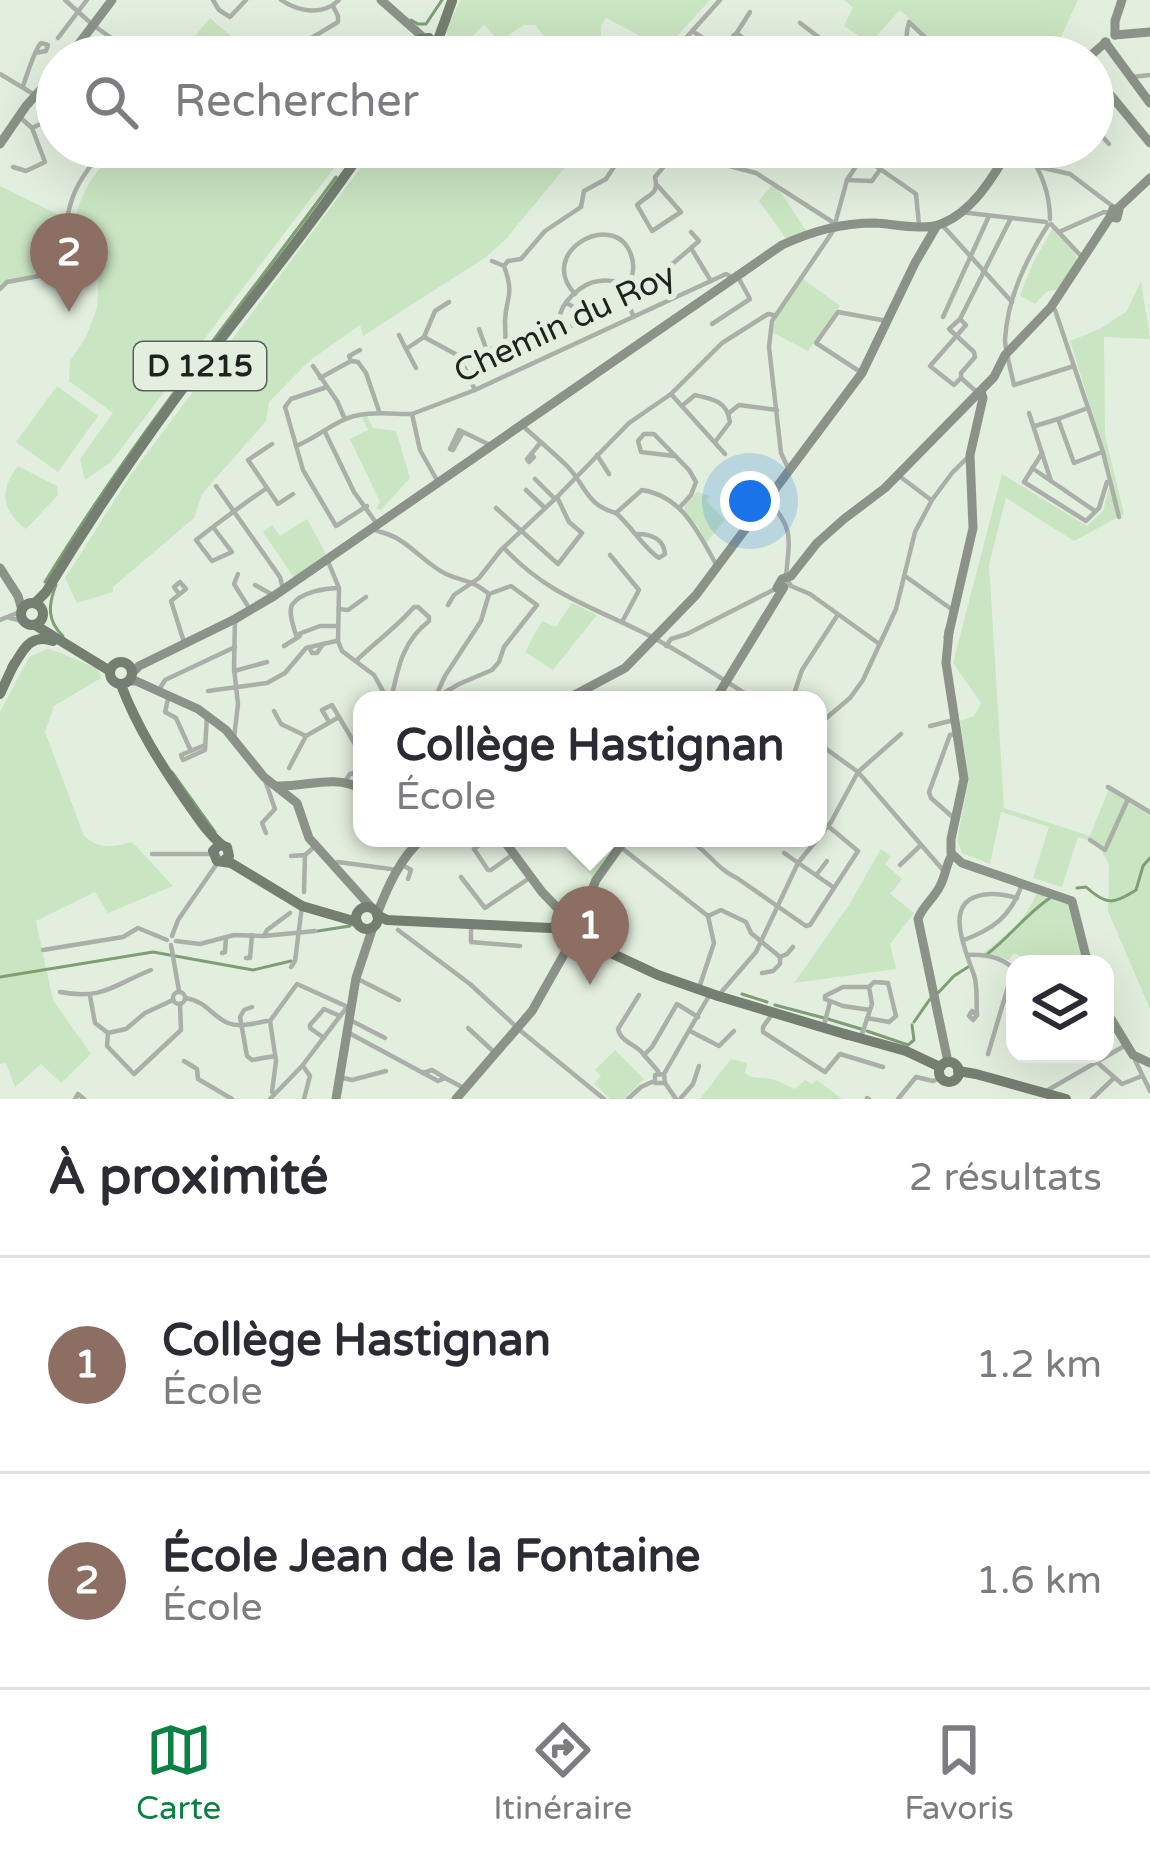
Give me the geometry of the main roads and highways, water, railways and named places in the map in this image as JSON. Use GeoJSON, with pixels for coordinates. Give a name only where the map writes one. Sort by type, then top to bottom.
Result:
{"type":"FeatureCollection","features":[{"type":"Feature","properties":{"kind":"main road"},"geometry":{"type":"LineString","coordinates":[[433,36],[453,0]]}},
{"type":"Feature","properties":{"kind":"main road"},"geometry":{"type":"LineString","coordinates":[[439,36],[453,0]]}},
{"type":"Feature","properties":{"kind":"main road","name":"D 1215"},"geometry":{"type":"LineString","coordinates":[[29,615],[176,398],[349,168]]}},
{"type":"Feature","properties":{"kind":"main road"},"geometry":{"type":"LineString","coordinates":[[0,694],[29,615],[85,657]]}},
{"type":"Feature","properties":{"kind":"main road"},"geometry":{"type":"LineString","coordinates":[[12,668],[25,646],[35,639],[52,640],[125,675],[138,726],[219,856],[302,906],[369,914],[389,923],[569,928],[598,946],[709,993],[907,1051],[947,1070],[1066,1099]]}},
{"type":"Feature","properties":{"kind":"main road"},"geometry":{"type":"LineString","coordinates":[[219,856],[304,904],[340,914],[369,914]]}},
{"type":"Feature","properties":{"kind":"main road"},"geometry":{"type":"LineString","coordinates":[[776,1014],[854,1036]]}},
{"type":"Feature","properties":{"kind":"waterway"},"geometry":{"type":"LineString","coordinates":[[411,20],[426,24],[442,0]]}},
{"type":"Feature","properties":{"kind":"waterway"},"geometry":{"type":"LineString","coordinates":[[45,582],[149,426],[336,177]]}},
{"type":"Feature","properties":{"kind":"waterway"},"geometry":{"type":"LineString","coordinates":[[56,585],[51,612],[63,636]]}},
{"type":"Feature","properties":{"kind":"waterway"},"geometry":{"type":"LineString","coordinates":[[172,772],[215,832]]}},
{"type":"Feature","properties":{"kind":"waterway"},"geometry":{"type":"LineString","coordinates":[[1077,888],[1086,887],[1105,900],[1121,898],[1136,890],[1150,858]]}},
{"type":"Feature","properties":{"kind":"waterway"},"geometry":{"type":"LineString","coordinates":[[986,955],[1050,898]]}},
{"type":"Feature","properties":{"kind":"waterway"},"geometry":{"type":"LineString","coordinates":[[318,931],[350,926]]}},
{"type":"Feature","properties":{"kind":"waterway"},"geometry":{"type":"LineString","coordinates":[[0,977],[153,952],[253,970],[291,961]]}},
{"type":"Feature","properties":{"kind":"waterway"},"geometry":{"type":"LineString","coordinates":[[938,993],[968,967]]}},
{"type":"Feature","properties":{"kind":"waterway"},"geometry":{"type":"LineString","coordinates":[[742,994],[767,1002]]}},
{"type":"Feature","properties":{"kind":"waterway"},"geometry":{"type":"LineString","coordinates":[[914,1022],[930,999]]}},
{"type":"Feature","properties":{"kind":"waterway"},"geometry":{"type":"LineString","coordinates":[[775,1005],[824,1018]]}},
{"type":"Feature","properties":{"kind":"waterway"},"geometry":{"type":"LineString","coordinates":[[828,1019],[861,1029]]}},
{"type":"Feature","properties":{"kind":"waterway"},"geometry":{"type":"LineString","coordinates":[[867,1031],[908,1045],[914,1040],[912,1025]]}},
{"type":"Feature","properties":{"kind":"place","name":"École Jean de la Fontaine"},"geometry":{"type":"Point","coordinates":[69,312]}},
{"type":"Feature","properties":{"kind":"place","name":"Collège Hastignan"},"geometry":{"type":"Point","coordinates":[590,985]}}]}
